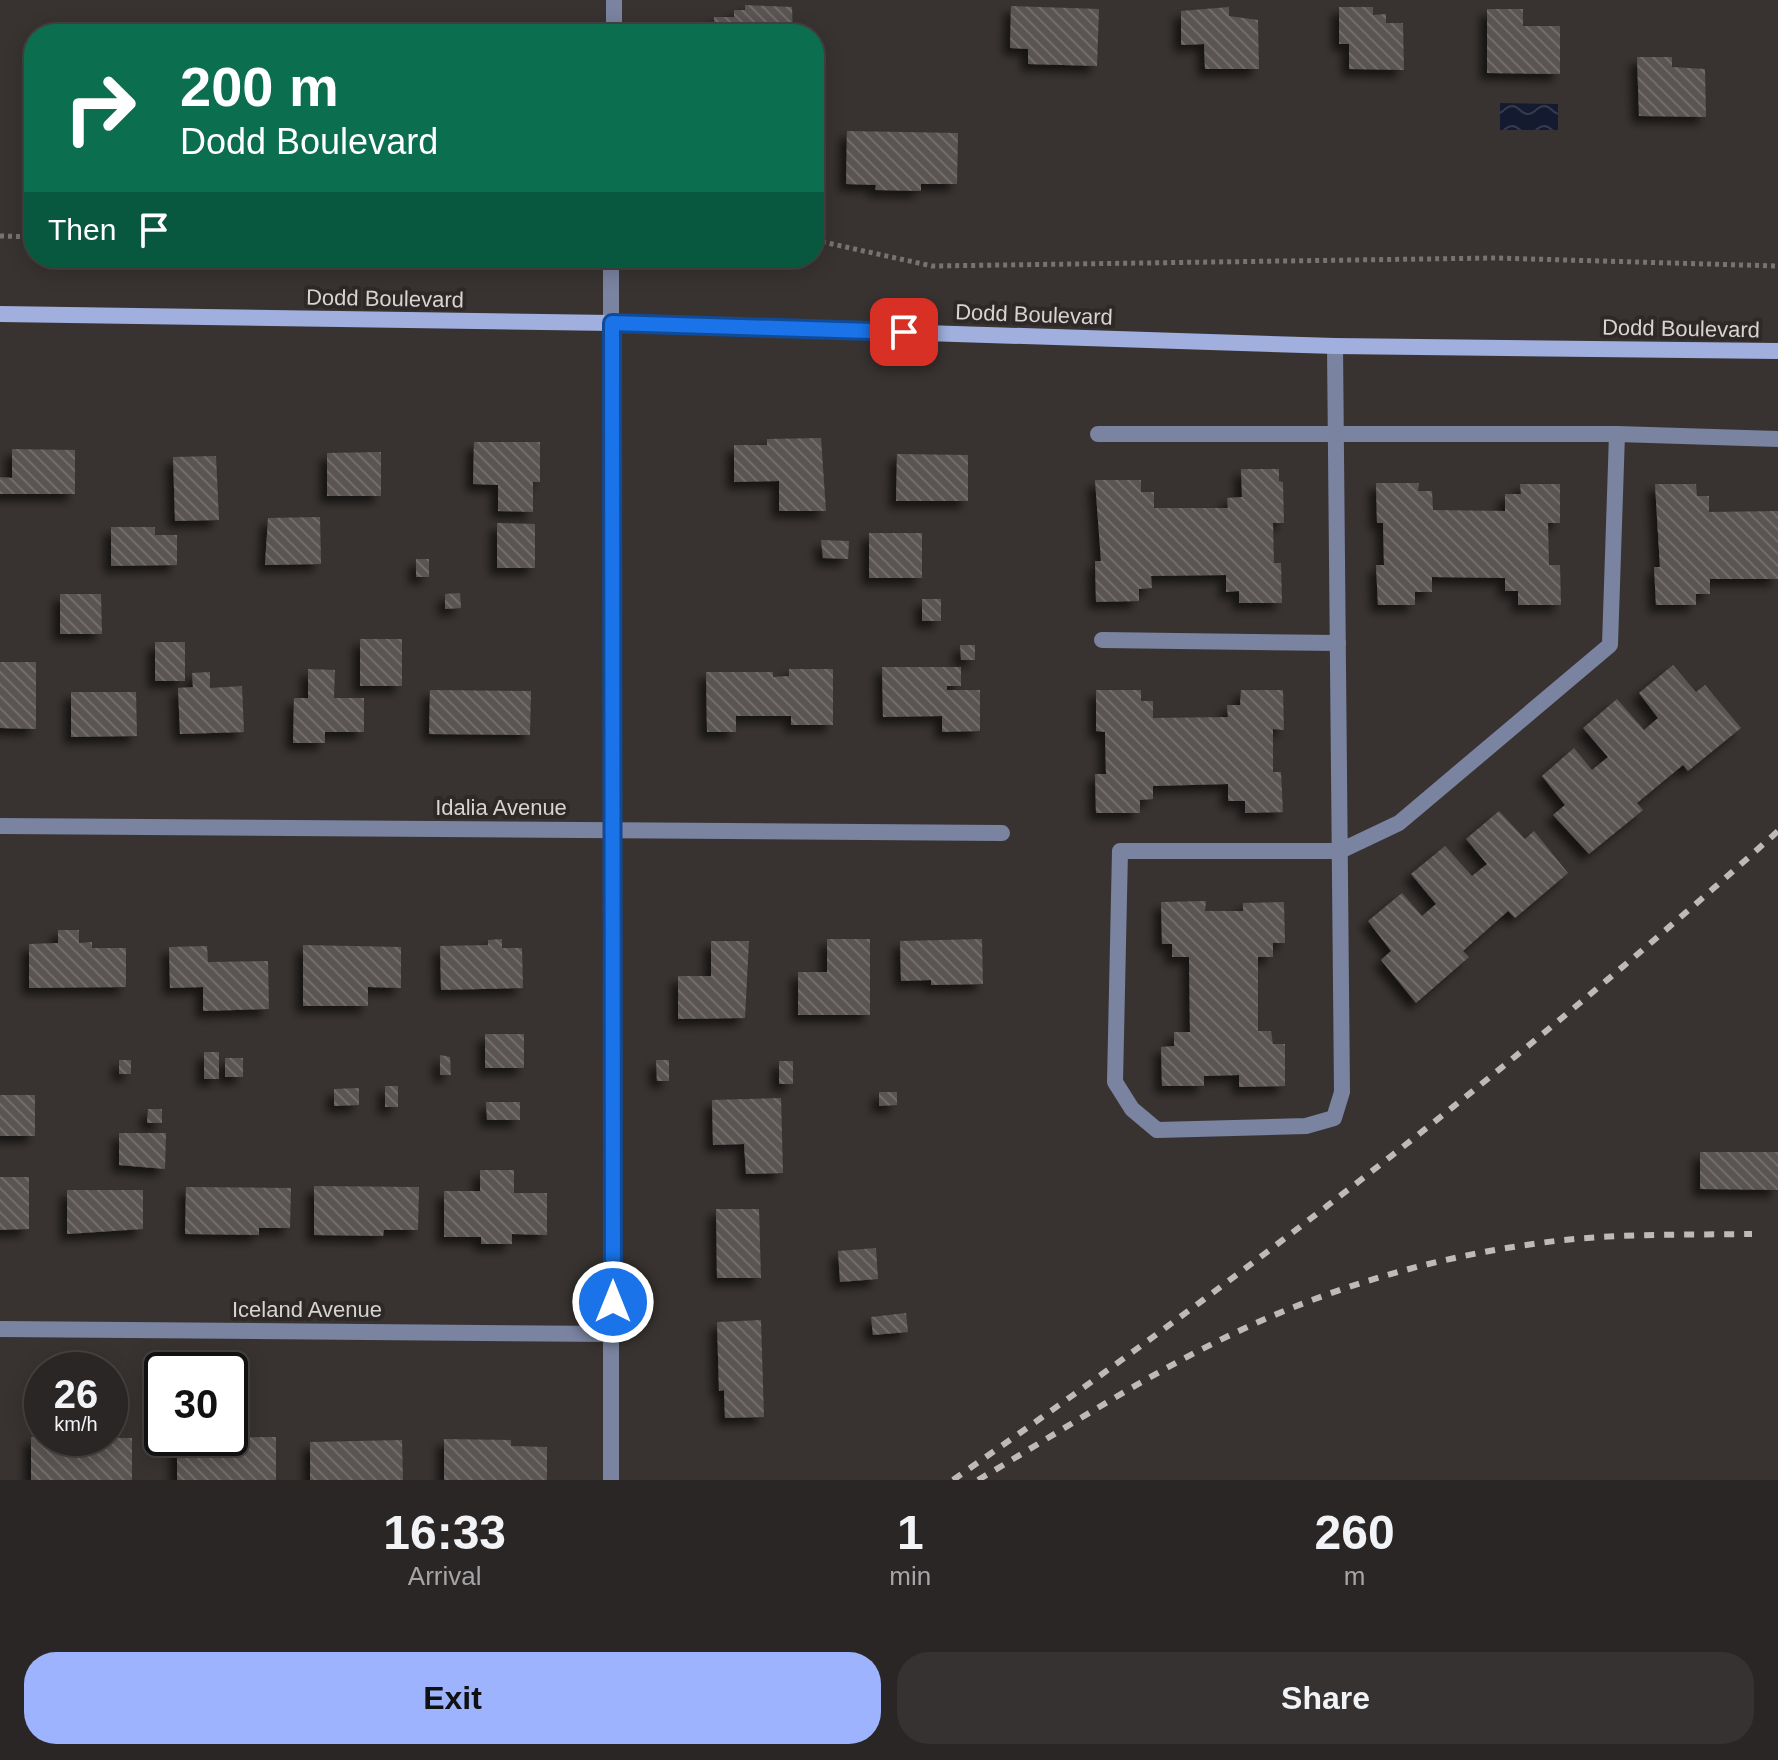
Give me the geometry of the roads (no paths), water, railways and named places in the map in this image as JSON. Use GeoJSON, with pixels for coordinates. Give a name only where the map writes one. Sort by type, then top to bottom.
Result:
{"type":"FeatureCollection","features":[{"type":"Feature","properties":{"kind":"main road","name":"Dodd Boulevard"},"geometry":{"type":"LineString","coordinates":[[0,314],[612,323],[1335,346],[1778,351]]}},
{"type":"Feature","properties":{"kind":"street"},"geometry":{"type":"LineString","coordinates":[[614,0],[614,24]]}},
{"type":"Feature","properties":{"kind":"street"},"geometry":{"type":"LineString","coordinates":[[611,268],[611,1480]]}},
{"type":"Feature","properties":{"kind":"street"},"geometry":{"type":"LineString","coordinates":[[1335,346],[1340,851],[1342,1092],[1334,1118],[1306,1126],[1157,1130],[1132,1109],[1115,1082],[1120,851],[1340,851],[1399,823],[1610,645],[1617,434]]}},
{"type":"Feature","properties":{"kind":"street"},"geometry":{"type":"LineString","coordinates":[[1098,434],[1336,437],[1617,434],[1778,439]]}},
{"type":"Feature","properties":{"kind":"street"},"geometry":{"type":"LineString","coordinates":[[1102,640],[1338,643]]}},
{"type":"Feature","properties":{"kind":"street","name":"Idalia Avenue"},"geometry":{"type":"LineString","coordinates":[[0,826],[1002,833]]}},
{"type":"Feature","properties":{"kind":"street","name":"Iceland Avenue"},"geometry":{"type":"LineString","coordinates":[[0,1329],[613,1334]]}},
{"type":"Feature","properties":{"kind":"water"},"geometry":{"type":"Polygon","coordinates":[[[1500,103],[1558,104],[1558,130],[1500,130],[1500,103]]]}},
{"type":"Feature","properties":{"kind":"railway"},"geometry":{"type":"LineString","coordinates":[[953,1480],[1166,1327],[1376,1168],[1580,1003],[1778,831]]}},
{"type":"Feature","properties":{"kind":"railway"},"geometry":{"type":"LineString","coordinates":[[978,1480],[1128,1390],[1220,1340],[1295,1306],[1373,1279],[1452,1258],[1560,1240],[1642,1235],[1752,1234]]}}]}
